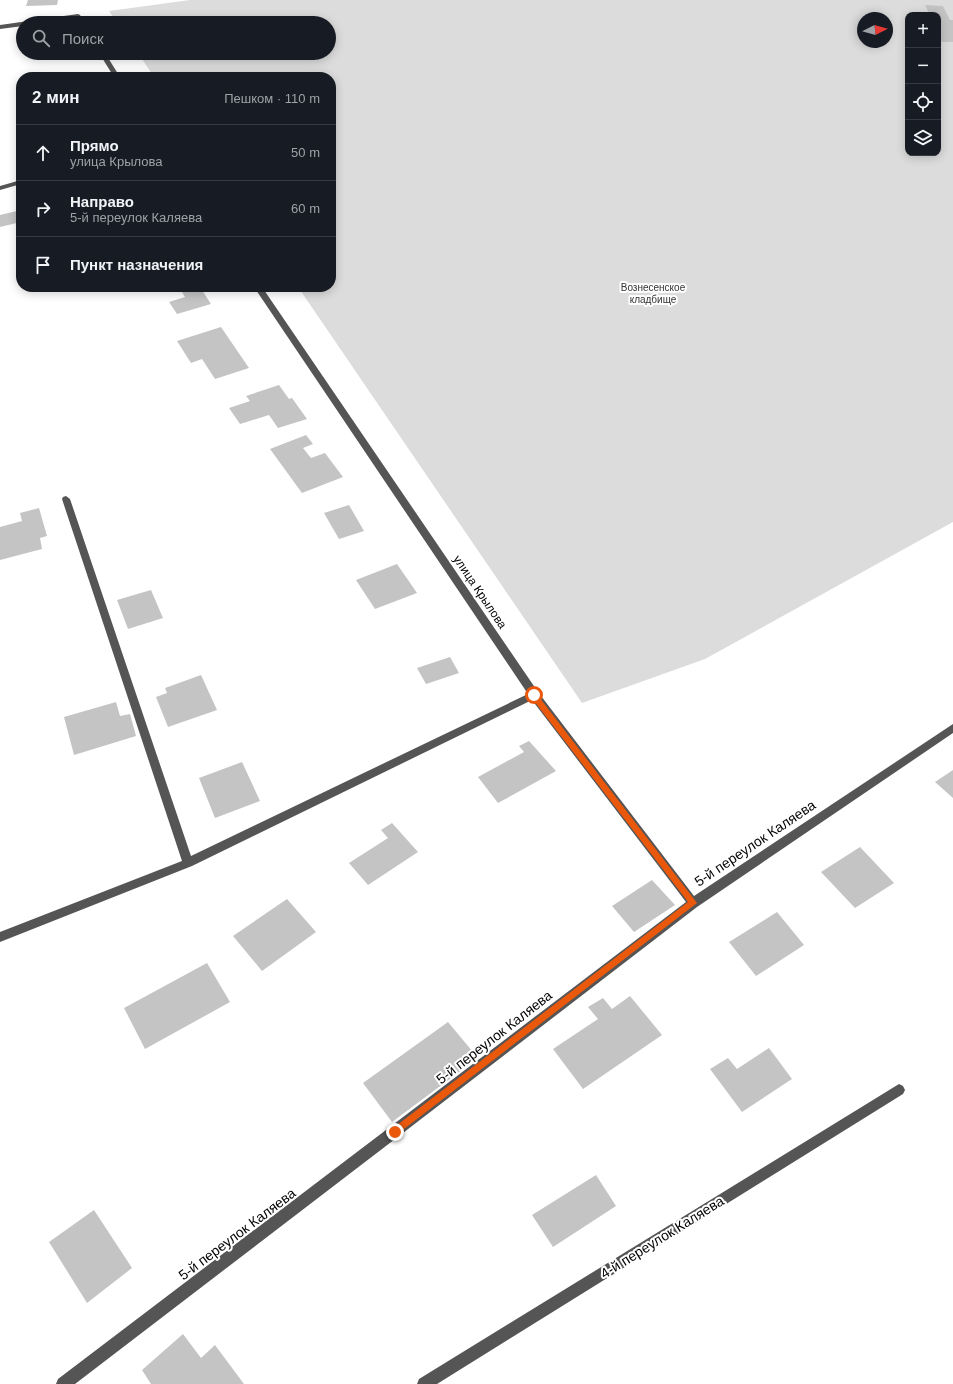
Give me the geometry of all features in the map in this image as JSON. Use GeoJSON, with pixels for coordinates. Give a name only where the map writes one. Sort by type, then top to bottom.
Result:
{"type":"FeatureCollection","features":[{"type":"Feature","properties":{"kind":"street"},"geometry":{"type":"LineString","coordinates":[[0,27],[16,25]]}},
{"type":"Feature","properties":{"kind":"street"},"geometry":{"type":"LineString","coordinates":[[106,60],[114,72]]}},
{"type":"Feature","properties":{"kind":"street"},"geometry":{"type":"LineString","coordinates":[[0,188],[16,183]]}},
{"type":"Feature","properties":{"kind":"street","name":"улица Крылова"},"geometry":{"type":"LineString","coordinates":[[261,292],[534,695],[693,903]]}},
{"type":"Feature","properties":{"kind":"street"},"geometry":{"type":"LineString","coordinates":[[66,499],[188,863]]}},
{"type":"Feature","properties":{"kind":"street"},"geometry":{"type":"LineString","coordinates":[[0,937],[188,863],[534,695]]}},
{"type":"Feature","properties":{"kind":"street","name":"5-й переулок Каляева"},"geometry":{"type":"LineString","coordinates":[[63,1384],[389,1137],[693,903],[953,728]]}},
{"type":"Feature","properties":{"kind":"street","name":"4-й переулок Каляева"},"geometry":{"type":"LineString","coordinates":[[424,1384],[899,1090]]}},
{"type":"Feature","properties":{"kind":"green space","name":"Вознесенское кладбище"},"geometry":{"type":"Polygon","coordinates":[[[190,0],[953,0],[953,522],[705,659],[582,703],[301,292],[336,292],[336,72],[151,72],[143,60],[336,60],[336,16],[112,16],[109,11],[190,0]]]}},
{"type":"Feature","properties":{"kind":"building"},"geometry":{"type":"Polygon","coordinates":[[[28,0],[58,0],[57,5],[26,6],[28,0]]]}},
{"type":"Feature","properties":{"kind":"building"},"geometry":{"type":"Polygon","coordinates":[[[925,5],[943,6],[950,20],[953,20],[953,42],[942,42],[941,40],[941,12],[928,12],[925,5]]]}},
{"type":"Feature","properties":{"kind":"building"},"geometry":{"type":"Polygon","coordinates":[[[16,211],[16,223],[0,227],[0,215],[16,211]]]}},
{"type":"Feature","properties":{"kind":"building"},"geometry":{"type":"Polygon","coordinates":[[[182,292],[203,292],[211,304],[177,314],[169,302],[185,297],[182,292]]]}},
{"type":"Feature","properties":{"kind":"building"},"geometry":{"type":"Polygon","coordinates":[[[221,327],[249,368],[215,379],[202,359],[191,363],[177,341],[221,327]]]}},
{"type":"Feature","properties":{"kind":"building"},"geometry":{"type":"Polygon","coordinates":[[[279,385],[289,399],[292,398],[307,419],[278,428],[269,415],[240,424],[229,408],[250,401],[246,396],[279,385]]]}},
{"type":"Feature","properties":{"kind":"building"},"geometry":{"type":"Polygon","coordinates":[[[306,435],[313,444],[303,448],[311,458],[325,453],[343,477],[302,493],[270,449],[306,435]]]}},
{"type":"Feature","properties":{"kind":"building"},"geometry":{"type":"Polygon","coordinates":[[[349,505],[364,531],[339,539],[324,513],[349,505]]]}},
{"type":"Feature","properties":{"kind":"building"},"geometry":{"type":"Polygon","coordinates":[[[39,508],[47,536],[40,538],[42,549],[0,560],[0,527],[22,521],[20,513],[39,508]]]}},
{"type":"Feature","properties":{"kind":"building"},"geometry":{"type":"Polygon","coordinates":[[[397,564],[417,593],[375,609],[356,580],[397,564]]]}},
{"type":"Feature","properties":{"kind":"building"},"geometry":{"type":"Polygon","coordinates":[[[151,590],[163,618],[128,629],[117,600],[151,590]]]}},
{"type":"Feature","properties":{"kind":"building"},"geometry":{"type":"Polygon","coordinates":[[[450,657],[459,673],[426,684],[417,668],[450,657]]]}},
{"type":"Feature","properties":{"kind":"building"},"geometry":{"type":"Polygon","coordinates":[[[201,675],[217,710],[168,727],[156,697],[167,693],[165,688],[201,675]]]}},
{"type":"Feature","properties":{"kind":"building"},"geometry":{"type":"Polygon","coordinates":[[[116,702],[120,716],[130,714],[136,736],[74,755],[64,717],[116,702]]]}},
{"type":"Feature","properties":{"kind":"building"},"geometry":{"type":"Polygon","coordinates":[[[529,741],[556,771],[498,803],[478,777],[524,752],[519,746],[529,741]]]}},
{"type":"Feature","properties":{"kind":"building"},"geometry":{"type":"Polygon","coordinates":[[[242,762],[260,801],[215,818],[199,778],[242,762]]]}},
{"type":"Feature","properties":{"kind":"building"},"geometry":{"type":"Polygon","coordinates":[[[953,770],[953,798],[935,782],[953,770]]]}},
{"type":"Feature","properties":{"kind":"building"},"geometry":{"type":"Polygon","coordinates":[[[392,823],[418,852],[368,885],[349,863],[388,838],[381,830],[392,823]]]}},
{"type":"Feature","properties":{"kind":"building"},"geometry":{"type":"Polygon","coordinates":[[[860,847],[894,883],[855,908],[821,872],[860,847]]]}},
{"type":"Feature","properties":{"kind":"building"},"geometry":{"type":"Polygon","coordinates":[[[652,880],[675,905],[634,932],[612,906],[652,880]]]}},
{"type":"Feature","properties":{"kind":"building"},"geometry":{"type":"Polygon","coordinates":[[[287,899],[316,932],[262,971],[233,936],[287,899]]]}},
{"type":"Feature","properties":{"kind":"building"},"geometry":{"type":"Polygon","coordinates":[[[777,912],[804,945],[756,976],[729,942],[777,912]]]}},
{"type":"Feature","properties":{"kind":"building"},"geometry":{"type":"Polygon","coordinates":[[[207,963],[230,1002],[145,1049],[124,1008],[207,963]]]}},
{"type":"Feature","properties":{"kind":"building"},"geometry":{"type":"Polygon","coordinates":[[[630,996],[662,1035],[583,1089],[553,1049],[598,1019],[588,1007],[603,998],[612,1009],[630,996]]]}},
{"type":"Feature","properties":{"kind":"building"},"geometry":{"type":"Polygon","coordinates":[[[448,1022],[478,1058],[392,1122],[363,1083],[448,1022]]]}},
{"type":"Feature","properties":{"kind":"building"},"geometry":{"type":"Polygon","coordinates":[[[769,1048],[792,1079],[742,1112],[710,1069],[728,1058],[737,1069],[769,1048]]]}},
{"type":"Feature","properties":{"kind":"building"},"geometry":{"type":"Polygon","coordinates":[[[596,1175],[616,1206],[553,1247],[532,1215],[596,1175]]]}},
{"type":"Feature","properties":{"kind":"building"},"geometry":{"type":"Polygon","coordinates":[[[94,1210],[132,1268],[87,1303],[49,1242],[94,1210]]]}},
{"type":"Feature","properties":{"kind":"building"},"geometry":{"type":"Polygon","coordinates":[[[183,1334],[201,1358],[215,1345],[244,1384],[151,1384],[142,1370],[183,1334]]]}},
{"type":"Feature","properties":{"kind":"route"},"geometry":{"type":"LineString","coordinates":[[395,1132],[693,903],[534,695]]}}]}
